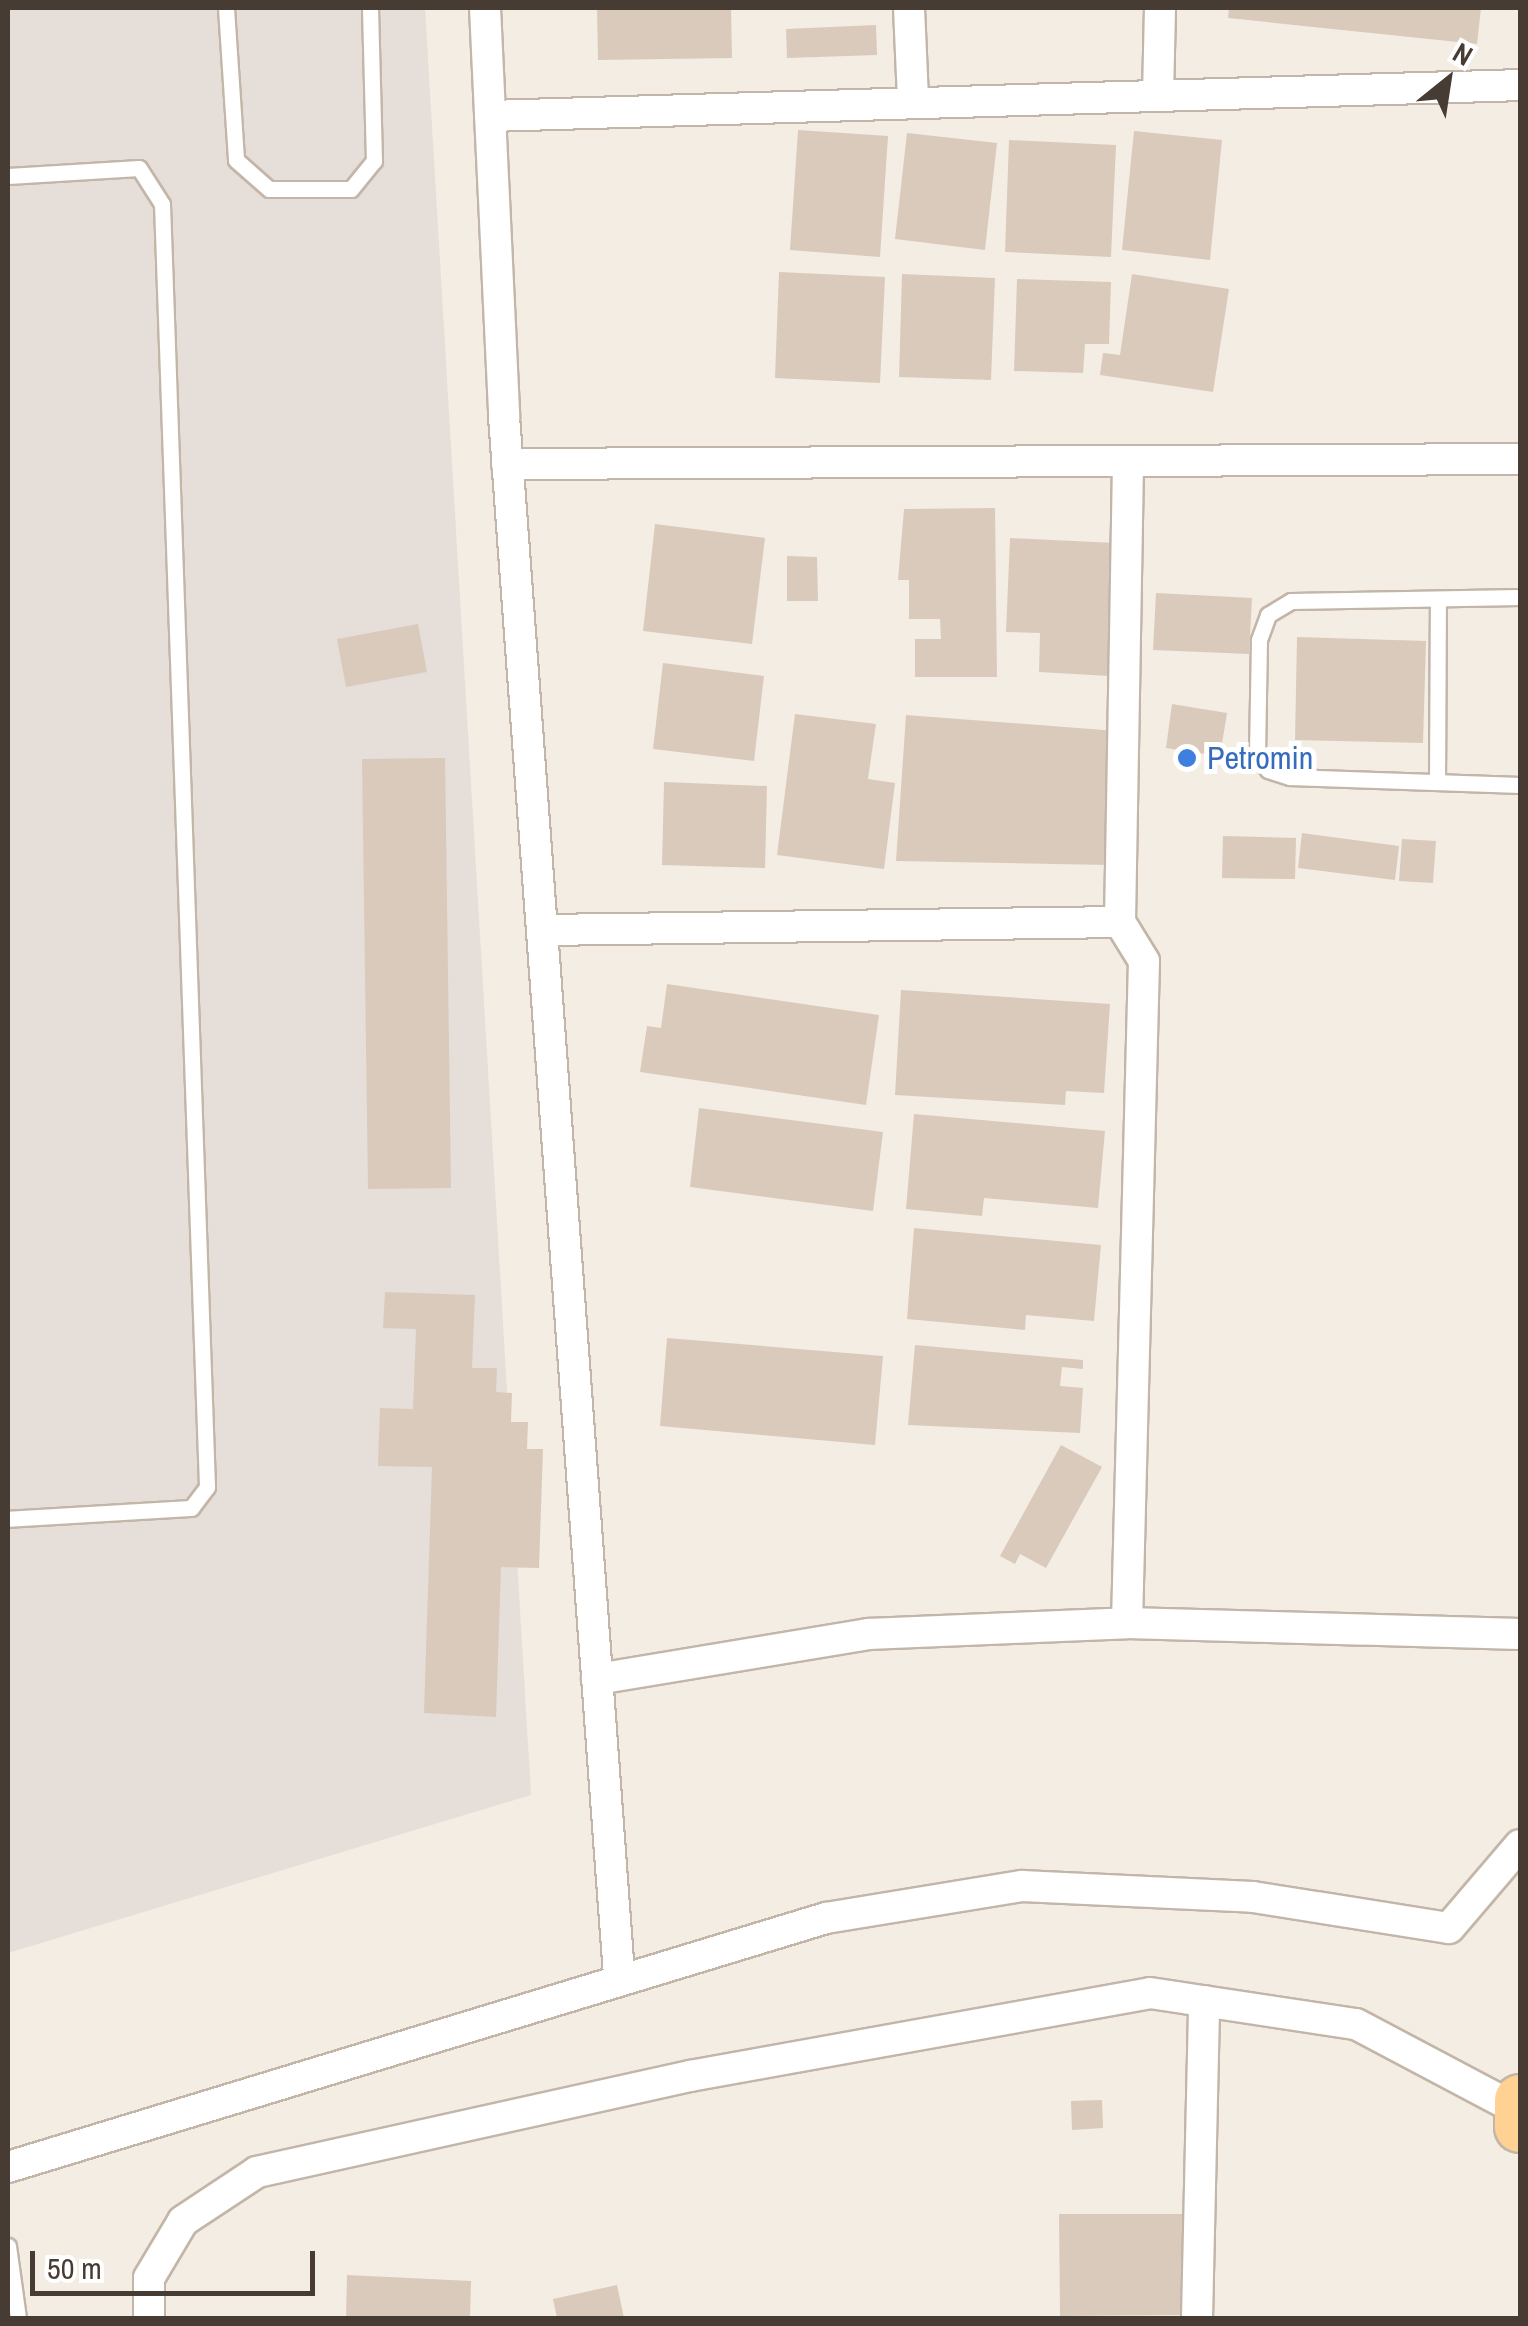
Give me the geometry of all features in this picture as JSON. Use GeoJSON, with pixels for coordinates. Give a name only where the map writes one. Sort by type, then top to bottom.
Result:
{"type":"FeatureCollection","features":[{"type":"Feature","properties":{"kind":"main road"},"geometry":{"type":"LineString","coordinates":[[1520,2100],[1520,2127]]}},
{"type":"Feature","properties":{"kind":"street"},"geometry":{"type":"LineString","coordinates":[[485,8],[507,464],[619,1976]]}},
{"type":"Feature","properties":{"kind":"street"},"geometry":{"type":"LineString","coordinates":[[910,8],[913,100]]}},
{"type":"Feature","properties":{"kind":"street"},"geometry":{"type":"LineString","coordinates":[[1158,96],[1160,8]]}},
{"type":"Feature","properties":{"kind":"street"},"geometry":{"type":"LineString","coordinates":[[490,116],[913,100],[1520,85]]}},
{"type":"Feature","properties":{"kind":"street"},"geometry":{"type":"LineString","coordinates":[[507,464],[1520,459]]}},
{"type":"Feature","properties":{"kind":"street"},"geometry":{"type":"LineString","coordinates":[[1127,1623],[1144,961],[1120,922],[1128,461]]}},
{"type":"Feature","properties":{"kind":"street"},"geometry":{"type":"LineString","coordinates":[[542,930],[1120,922]]}},
{"type":"Feature","properties":{"kind":"street"},"geometry":{"type":"LineString","coordinates":[[596,1679],[868,1634],[1127,1623],[1520,1634]]}},
{"type":"Feature","properties":{"kind":"street"},"geometry":{"type":"LineString","coordinates":[[8,2167],[619,1976],[826,1918],[1022,1886],[1253,1897],[1449,1928],[1520,1845]]}},
{"type":"Feature","properties":{"kind":"street"},"geometry":{"type":"LineString","coordinates":[[149,2318],[149,2278],[182,2220],[256,2172],[805,2055],[1150,1993],[1356,2024],[1520,2111]]}},
{"type":"Feature","properties":{"kind":"street"},"geometry":{"type":"LineString","coordinates":[[1198,2318],[1204,2001]]}},
{"type":"Feature","properties":{"kind":"lane"},"geometry":{"type":"LineString","coordinates":[[226,8],[236,160],[269,190],[351,189],[374,161],[370,8]]}},
{"type":"Feature","properties":{"kind":"lane"},"geometry":{"type":"LineString","coordinates":[[8,176],[139,168],[162,204],[207,1488],[191,1508],[8,1519]]}},
{"type":"Feature","properties":{"kind":"lane"},"geometry":{"type":"LineString","coordinates":[[1520,597],[1291,602],[1268,615],[1259,640],[1256,752],[1268,770],[1290,777],[1520,785]]}},
{"type":"Feature","properties":{"kind":"lane"},"geometry":{"type":"LineString","coordinates":[[1436,782],[1438,599]]}},
{"type":"Feature","properties":{"kind":"lane"},"geometry":{"type":"LineString","coordinates":[[8,2246],[18,2318]]}},
{"type":"Feature","properties":{"kind":"shaded area"},"geometry":{"type":"Polygon","coordinates":[[[8,8],[425,8],[531,1795],[8,1953],[8,8]]]}},
{"type":"Feature","properties":{"kind":"building"},"geometry":{"type":"Polygon","coordinates":[[[597,8],[731,8],[732,58],[598,60],[597,8]]]}},
{"type":"Feature","properties":{"kind":"building"},"geometry":{"type":"Polygon","coordinates":[[[1229,8],[1481,8],[1477,44],[1228,18],[1229,8]]]}},
{"type":"Feature","properties":{"kind":"building"},"geometry":{"type":"Polygon","coordinates":[[[876,25],[877,55],[787,58],[786,29],[876,25]]]}},
{"type":"Feature","properties":{"kind":"building"},"geometry":{"type":"Polygon","coordinates":[[[798,130],[888,136],[880,257],[790,250],[798,130]]]}},
{"type":"Feature","properties":{"kind":"building"},"geometry":{"type":"Polygon","coordinates":[[[1134,131],[1222,140],[1210,260],[1122,250],[1134,131]]]}},
{"type":"Feature","properties":{"kind":"building"},"geometry":{"type":"Polygon","coordinates":[[[907,133],[997,143],[985,250],[895,239],[907,133]]]}},
{"type":"Feature","properties":{"kind":"building"},"geometry":{"type":"Polygon","coordinates":[[[1009,140],[1116,145],[1111,257],[1005,252],[1009,140]]]}},
{"type":"Feature","properties":{"kind":"building"},"geometry":{"type":"Polygon","coordinates":[[[779,272],[885,277],[880,383],[775,378],[779,272]]]}},
{"type":"Feature","properties":{"kind":"building"},"geometry":{"type":"Polygon","coordinates":[[[902,274],[995,278],[991,380],[899,377],[902,274]]]}},
{"type":"Feature","properties":{"kind":"building"},"geometry":{"type":"Polygon","coordinates":[[[1132,274],[1229,289],[1213,392],[1100,375],[1103,353],[1120,355],[1132,274]]]}},
{"type":"Feature","properties":{"kind":"building"},"geometry":{"type":"Polygon","coordinates":[[[1017,279],[1111,282],[1109,344],[1085,344],[1083,373],[1014,371],[1017,279]]]}},
{"type":"Feature","properties":{"kind":"building"},"geometry":{"type":"Polygon","coordinates":[[[995,508],[997,677],[915,677],[915,639],[941,639],[940,619],[909,619],[909,580],[898,580],[904,509],[995,508]]]}},
{"type":"Feature","properties":{"kind":"building"},"geometry":{"type":"Polygon","coordinates":[[[655,524],[765,538],[752,644],[643,631],[655,524]]]}},
{"type":"Feature","properties":{"kind":"building"},"geometry":{"type":"Polygon","coordinates":[[[1010,538],[1115,543],[1109,676],[1039,672],[1040,633],[1006,632],[1010,538]]]}},
{"type":"Feature","properties":{"kind":"building"},"geometry":{"type":"Polygon","coordinates":[[[787,556],[817,557],[818,601],[787,601],[787,556]]]}},
{"type":"Feature","properties":{"kind":"building"},"geometry":{"type":"Polygon","coordinates":[[[1156,593],[1252,598],[1249,654],[1153,650],[1156,593]]]}},
{"type":"Feature","properties":{"kind":"building"},"geometry":{"type":"Polygon","coordinates":[[[418,624],[427,672],[346,687],[337,639],[418,624]]]}},
{"type":"Feature","properties":{"kind":"building"},"geometry":{"type":"Polygon","coordinates":[[[1297,637],[1426,641],[1423,743],[1295,740],[1297,637]]]}},
{"type":"Feature","properties":{"kind":"building"},"geometry":{"type":"Polygon","coordinates":[[[663,663],[764,676],[754,761],[653,749],[663,663]]]}},
{"type":"Feature","properties":{"kind":"building"},"geometry":{"type":"Polygon","coordinates":[[[1172,704],[1227,713],[1220,756],[1166,748],[1172,704]]]}},
{"type":"Feature","properties":{"kind":"building"},"geometry":{"type":"Polygon","coordinates":[[[795,714],[876,724],[868,779],[895,783],[884,869],[777,855],[795,714]]]}},
{"type":"Feature","properties":{"kind":"building"},"geometry":{"type":"Polygon","coordinates":[[[906,715],[1117,731],[1108,865],[896,861],[906,715]]]}},
{"type":"Feature","properties":{"kind":"building"},"geometry":{"type":"Polygon","coordinates":[[[445,758],[451,1188],[368,1189],[362,759],[445,758]]]}},
{"type":"Feature","properties":{"kind":"building"},"geometry":{"type":"Polygon","coordinates":[[[664,782],[767,786],[765,868],[662,865],[664,782]]]}},
{"type":"Feature","properties":{"kind":"building"},"geometry":{"type":"Polygon","coordinates":[[[1302,833],[1399,846],[1395,880],[1298,868],[1302,833]]]}},
{"type":"Feature","properties":{"kind":"building"},"geometry":{"type":"Polygon","coordinates":[[[1223,836],[1296,838],[1295,879],[1222,878],[1223,836]]]}},
{"type":"Feature","properties":{"kind":"building"},"geometry":{"type":"Polygon","coordinates":[[[1402,839],[1436,841],[1433,883],[1399,881],[1402,839]]]}},
{"type":"Feature","properties":{"kind":"building"},"geometry":{"type":"Polygon","coordinates":[[[667,984],[879,1015],[866,1105],[640,1072],[647,1026],[661,1028],[667,984]]]}},
{"type":"Feature","properties":{"kind":"building"},"geometry":{"type":"Polygon","coordinates":[[[901,990],[1110,1004],[1104,1093],[1066,1091],[1065,1105],[895,1095],[901,990]]]}},
{"type":"Feature","properties":{"kind":"building"},"geometry":{"type":"Polygon","coordinates":[[[699,1108],[883,1132],[873,1211],[690,1187],[699,1108]]]}},
{"type":"Feature","properties":{"kind":"building"},"geometry":{"type":"Polygon","coordinates":[[[914,1114],[1105,1131],[1098,1208],[984,1198],[982,1216],[906,1209],[914,1114]]]}},
{"type":"Feature","properties":{"kind":"building"},"geometry":{"type":"Polygon","coordinates":[[[914,1228],[1101,1245],[1094,1321],[1026,1315],[1025,1330],[907,1319],[914,1228]]]}},
{"type":"Feature","properties":{"kind":"building"},"geometry":{"type":"Polygon","coordinates":[[[385,1292],[475,1295],[472,1368],[497,1368],[496,1392],[512,1393],[511,1422],[528,1422],[527,1449],[543,1449],[539,1568],[501,1567],[496,1717],[424,1713],[432,1467],[378,1466],[380,1408],[413,1409],[416,1329],[383,1328],[385,1292]]]}},
{"type":"Feature","properties":{"kind":"building"},"geometry":{"type":"Polygon","coordinates":[[[667,1338],[883,1356],[875,1445],[660,1426],[667,1338]]]}},
{"type":"Feature","properties":{"kind":"building"},"geometry":{"type":"Polygon","coordinates":[[[915,1345],[1083,1360],[1083,1369],[1062,1367],[1060,1386],[1083,1388],[1080,1433],[908,1425],[915,1345]]]}},
{"type":"Feature","properties":{"kind":"building"},"geometry":{"type":"Polygon","coordinates":[[[1061,1445],[1102,1467],[1046,1568],[1020,1554],[1015,1564],[1000,1556],[1061,1445]]]}},
{"type":"Feature","properties":{"kind":"building"},"geometry":{"type":"Polygon","coordinates":[[[1102,2100],[1103,2128],[1072,2130],[1071,2101],[1102,2100]]]}},
{"type":"Feature","properties":{"kind":"building"},"geometry":{"type":"Polygon","coordinates":[[[1059,2214],[1188,2214],[1189,2315],[1060,2316],[1059,2214]]]}},
{"type":"Feature","properties":{"kind":"building"},"geometry":{"type":"Polygon","coordinates":[[[347,2275],[471,2281],[470,2318],[346,2318],[347,2275]]]}},
{"type":"Feature","properties":{"kind":"building"},"geometry":{"type":"Polygon","coordinates":[[[617,2285],[624,2318],[557,2318],[553,2299],[617,2285]]]}},
{"type":"Feature","properties":{"kind":"place","name":"Petromin"},"geometry":{"type":"Point","coordinates":[1187,758]}}]}
